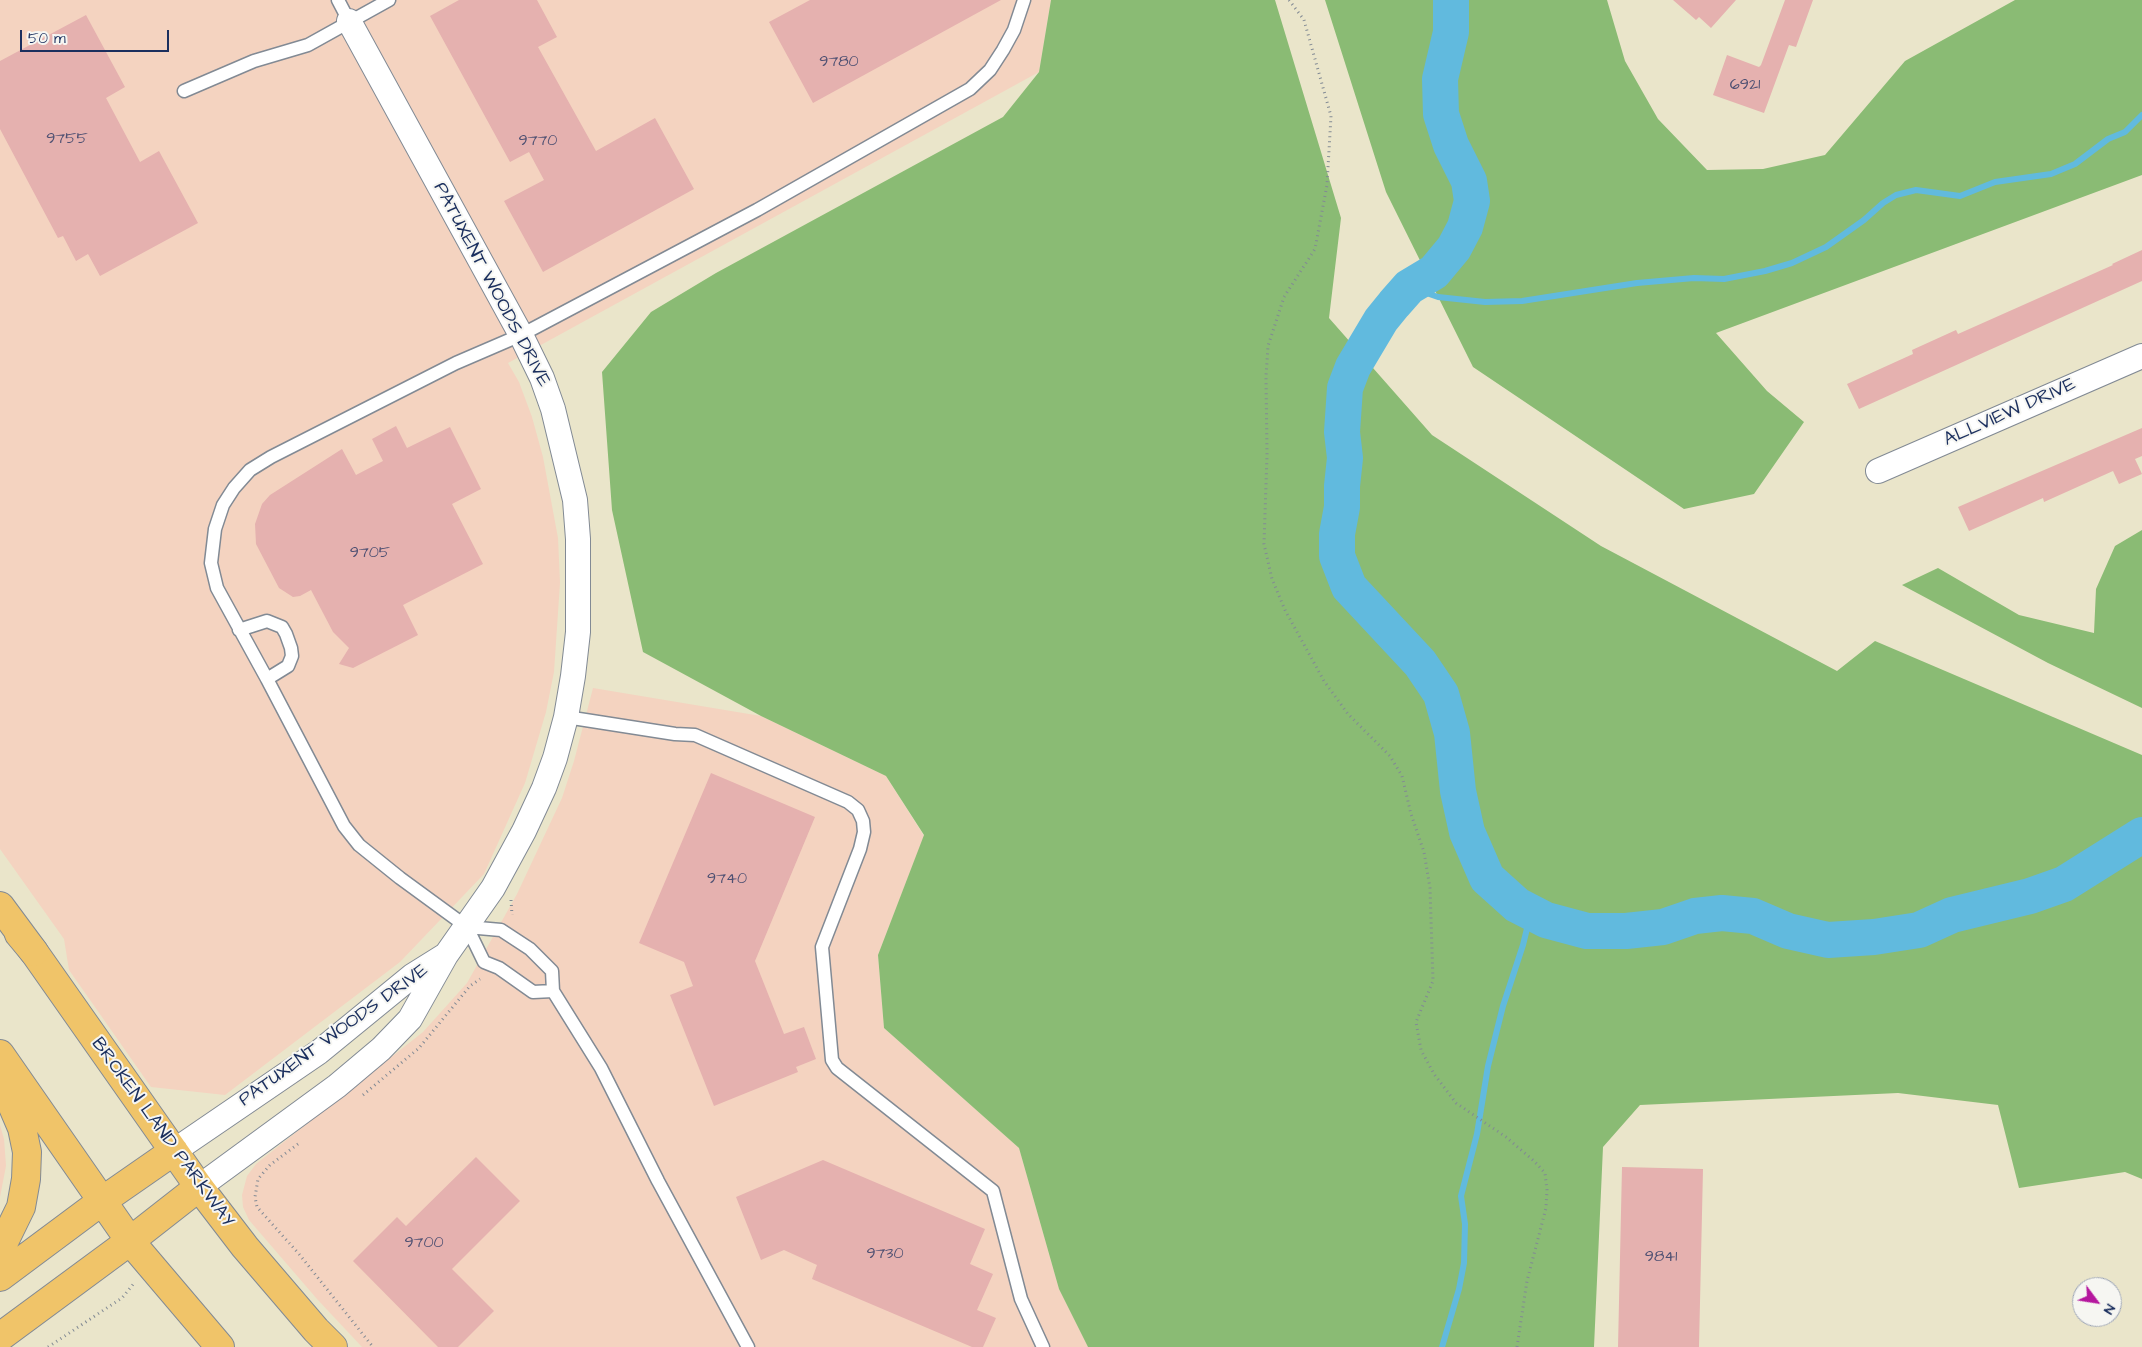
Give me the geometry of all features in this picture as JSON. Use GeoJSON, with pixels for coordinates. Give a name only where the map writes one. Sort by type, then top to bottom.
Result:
{"type":"FeatureCollection","features":[{"type":"Feature","properties":{"kind":"main road"},"geometry":{"type":"LineString","coordinates":[[0,906],[34,952]]}},
{"type":"Feature","properties":{"kind":"main road","name":"BROKEN LAND PARKWAY"},"geometry":{"type":"LineString","coordinates":[[0,912],[34,952],[199,1187],[245,1247],[316,1330],[334,1347]]}},
{"type":"Feature","properties":{"kind":"main road"},"geometry":{"type":"LineString","coordinates":[[0,1054],[130,1241],[220,1347]]}},
{"type":"Feature","properties":{"kind":"main road"},"geometry":{"type":"LineString","coordinates":[[0,1077],[22,1128],[28,1152],[21,1208],[0,1250]]}},
{"type":"Feature","properties":{"kind":"main road"},"geometry":{"type":"LineString","coordinates":[[0,1277],[102,1200],[174,1151]]}},
{"type":"Feature","properties":{"kind":"main road"},"geometry":{"type":"LineString","coordinates":[[0,1337],[130,1241],[199,1187]]}},
{"type":"Feature","properties":{"kind":"street","name":"PATUXENT WOODS DRIVE"},"geometry":{"type":"LineString","coordinates":[[199,1187],[337,1086],[381,1049],[410,1019],[446,955],[493,888],[524,831],[552,765],[566,717],[578,632],[579,568],[575,500],[553,408],[542,378],[521,334],[349,21]]}},
{"type":"Feature","properties":{"kind":"street","name":"ALLVIEW DRIVE"},"geometry":{"type":"LineString","coordinates":[[1878,471],[2142,356]]}},
{"type":"Feature","properties":{"kind":"street","name":"PATUXENT WOODS DRIVE"},"geometry":{"type":"LineString","coordinates":[[174,1151],[319,1052],[412,976],[446,955]]}},
{"type":"Feature","properties":{"kind":"lane"},"geometry":{"type":"LineString","coordinates":[[338,0],[349,21]]}},
{"type":"Feature","properties":{"kind":"lane"},"geometry":{"type":"LineString","coordinates":[[184,91],[254,62],[302,47],[389,0]]}},
{"type":"Feature","properties":{"kind":"lane"},"geometry":{"type":"LineString","coordinates":[[554,991],[533,992],[499,968],[484,962],[467,927],[359,845],[344,826],[267,679],[216,588],[211,564],[211,548],[214,529],[223,506],[234,488],[250,470],[456,363],[521,334],[757,210],[970,89],[990,70],[1003,50],[1014,30],[1024,0]]}},
{"type":"Feature","properties":{"kind":"lane"},"geometry":{"type":"LineString","coordinates":[[239,630],[267,621],[282,627],[291,648],[292,656],[288,666],[267,679]]}},
{"type":"Feature","properties":{"kind":"lane"},"geometry":{"type":"LineString","coordinates":[[566,717],[675,734],[695,735],[848,802],[858,810],[864,827],[860,849],[822,947],[832,1060],[837,1068],[993,1191],[1021,1299],[1043,1347]]}},
{"type":"Feature","properties":{"kind":"lane"},"geometry":{"type":"LineString","coordinates":[[467,927],[501,930],[530,949],[552,971],[554,991],[601,1068],[658,1180],[748,1347]]}},
{"type":"Feature","properties":{"kind":"path"},"geometry":{"type":"LineString","coordinates":[[1289,0],[1304,20],[1332,116],[1327,184],[1315,249],[1284,297],[1268,346],[1264,544],[1272,580],[1285,610],[1324,681],[1348,714],[1390,756],[1402,776],[1411,814],[1424,852],[1430,888],[1433,981],[1416,1022],[1421,1050],[1434,1074],[1456,1103],[1506,1138],[1534,1161],[1545,1173],[1547,1190],[1546,1208],[1527,1281],[1517,1347]]}},
{"type":"Feature","properties":{"kind":"path"},"geometry":{"type":"LineString","coordinates":[[470,986],[480,979]]}},
{"type":"Feature","properties":{"kind":"path"},"geometry":{"type":"LineString","coordinates":[[255,1192],[255,1201],[260,1211],[299,1254],[373,1347]]}},
{"type":"Feature","properties":{"kind":"path"},"geometry":{"type":"LineString","coordinates":[[48,1347],[122,1298],[131,1285],[138,1280]]}},
{"type":"Feature","properties":{"kind":"shaded area"},"geometry":{"type":"Polygon","coordinates":[[[0,0],[1051,0],[1039,72],[508,363],[519,382],[532,417],[543,457],[558,538],[560,583],[554,672],[546,712],[525,783],[484,874],[400,962],[225,1095],[151,1087],[69,970],[64,939],[0,849],[0,0]]]}},
{"type":"Feature","properties":{"kind":"shaded area"},"geometry":{"type":"Polygon","coordinates":[[[593,688],[761,716],[886,776],[924,836],[878,955],[884,1028],[1019,1148],[1059,1289],[1088,1347],[362,1347],[317,1299],[249,1220],[243,1207],[242,1195],[247,1176],[256,1164],[423,1032],[467,983],[517,894],[562,798],[574,761],[593,688]]]}},
{"type":"Feature","properties":{"kind":"shaded area"},"geometry":{"type":"Polygon","coordinates":[[[0,1125],[4,1139],[6,1166],[0,1197],[0,1125]]]}},
{"type":"Feature","properties":{"kind":"green space"},"geometry":{"type":"Polygon","coordinates":[[[1051,0],[1275,0],[1341,218],[1329,318],[1432,435],[1601,546],[1837,671],[1875,641],[2142,755],[2142,1179],[2125,1172],[2019,1188],[1998,1105],[1898,1093],[1640,1105],[1603,1147],[1594,1347],[1088,1347],[1059,1289],[1019,1148],[884,1028],[878,955],[924,835],[886,776],[761,716],[643,652],[612,510],[602,372],[651,312],[716,273],[1003,117],[1039,72],[1051,0]]]}},
{"type":"Feature","properties":{"kind":"green space"},"geometry":{"type":"Polygon","coordinates":[[[1325,0],[1607,0],[1625,61],[1658,119],[1707,170],[1763,169],[1825,155],[1905,61],[2015,0],[2142,0],[2142,175],[1716,333],[1767,391],[1804,422],[1754,494],[1684,509],[1473,367],[1386,192],[1325,0]]]}},
{"type":"Feature","properties":{"kind":"green space"},"geometry":{"type":"Polygon","coordinates":[[[2142,530],[2142,708],[2048,663],[1902,585],[1938,568],[2019,615],[2094,633],[2096,589],[2115,546],[2142,530]]]}},
{"type":"Feature","properties":{"kind":"building"},"geometry":{"type":"Polygon","coordinates":[[[459,0],[537,0],[557,37],[538,47],[596,151],[655,118],[694,189],[543,272],[504,201],[544,180],[529,152],[510,162],[430,16],[459,0]]]}},
{"type":"Feature","properties":{"kind":"building"},"geometry":{"type":"Polygon","coordinates":[[[810,0],[1001,0],[813,103],[769,22],[810,0]]]}},
{"type":"Feature","properties":{"kind":"building"},"geometry":{"type":"Polygon","coordinates":[[[1673,0],[1736,0],[1711,28],[1699,17],[1696,20],[1673,0]]]}},
{"type":"Feature","properties":{"kind":"building"},"geometry":{"type":"Polygon","coordinates":[[[1785,0],[1813,0],[1796,47],[1789,45],[1764,113],[1713,95],[1727,55],[1759,67],[1761,65],[1785,0]]]}},
{"type":"Feature","properties":{"kind":"building"},"geometry":{"type":"Polygon","coordinates":[[[86,15],[125,87],[106,98],[140,162],[159,151],[198,223],[100,276],[88,254],[76,261],[63,236],[58,238],[0,129],[0,61],[86,15]]]}},
{"type":"Feature","properties":{"kind":"building"},"geometry":{"type":"Polygon","coordinates":[[[2142,250],[2142,281],[1859,409],[1847,384],[1913,354],[1912,350],[1956,330],[1958,334],[2113,265],[2142,250]]]}},
{"type":"Feature","properties":{"kind":"building"},"geometry":{"type":"Polygon","coordinates":[[[396,426],[407,448],[450,427],[481,489],[452,504],[483,564],[403,605],[418,635],[353,668],[339,664],[349,648],[333,632],[311,590],[300,596],[293,597],[279,588],[256,544],[255,524],[262,504],[270,495],[342,449],[356,475],[383,461],[372,439],[396,426]]]}},
{"type":"Feature","properties":{"kind":"building"},"geometry":{"type":"Polygon","coordinates":[[[2142,428],[2142,456],[2135,459],[2142,474],[2119,484],[2113,471],[2044,502],[2043,498],[1969,531],[1958,507],[2142,428]]]}},
{"type":"Feature","properties":{"kind":"building"},"geometry":{"type":"Polygon","coordinates":[[[711,773],[815,817],[755,961],[784,1034],[804,1027],[816,1059],[796,1067],[798,1072],[714,1106],[670,995],[693,986],[684,962],[639,943],[711,773]]]}},
{"type":"Feature","properties":{"kind":"building"},"geometry":{"type":"Polygon","coordinates":[[[476,1157],[520,1201],[452,1269],[494,1311],[458,1347],[438,1347],[353,1261],[397,1217],[406,1226],[476,1157]]]}},
{"type":"Feature","properties":{"kind":"building"},"geometry":{"type":"Polygon","coordinates":[[[823,1160],[985,1229],[970,1264],[993,1274],[977,1310],[996,1318],[983,1347],[972,1347],[812,1279],[817,1265],[784,1250],[761,1260],[736,1197],[823,1160]]]}},
{"type":"Feature","properties":{"kind":"building"},"geometry":{"type":"Polygon","coordinates":[[[1622,1167],[1703,1169],[1699,1347],[1618,1347],[1622,1167]]]}},
{"type":"Feature","properties":{"kind":"waterway"},"geometry":{"type":"LineString","coordinates":[[1451,0],[1451,32],[1440,79],[1441,114],[1451,145],[1469,181],[1472,201],[1465,227],[1454,248],[1434,272],[1409,287],[1381,320],[1353,367],[1345,388],[1342,432],[1345,458],[1342,507],[1337,534],[1337,556],[1349,587],[1420,663],[1441,694],[1452,733],[1458,791],[1467,832],[1487,878],[1517,905],[1546,920],[1587,931],[1626,931],[1663,927],[1695,916],[1722,913],[1753,916],[1788,931],[1828,940],[1874,937],[1919,930],[1952,915],[2030,896],[2064,884],[2142,835]]}},
{"type":"Feature","properties":{"kind":"waterway"},"geometry":{"type":"LineString","coordinates":[[1409,287],[1438,297],[1485,302],[1522,301],[1637,283],[1694,278],[1724,279],[1765,271],[1792,263],[1826,247],[1896,195],[1916,190],[1960,196],[1995,182],[2051,174],[2075,164],[2108,139],[2125,132],[2142,115]]}},
{"type":"Feature","properties":{"kind":"waterway"},"geometry":{"type":"LineString","coordinates":[[1442,1347],[1459,1289],[1464,1263],[1465,1224],[1461,1196],[1477,1134],[1488,1066],[1503,1006],[1523,945],[1531,912]]}}]}
